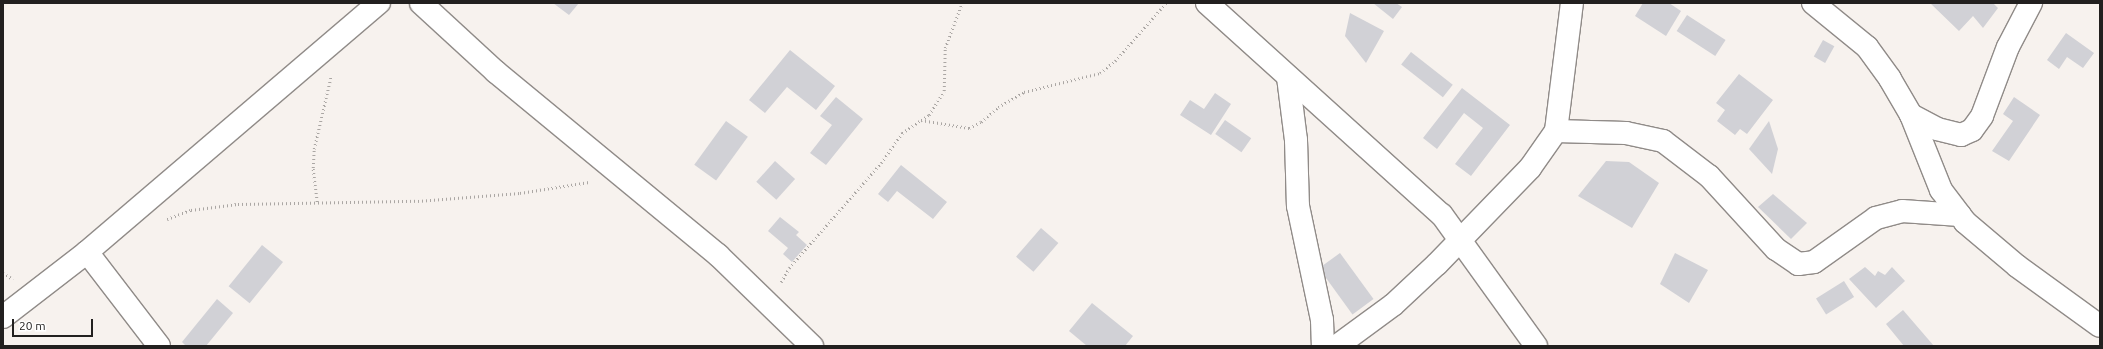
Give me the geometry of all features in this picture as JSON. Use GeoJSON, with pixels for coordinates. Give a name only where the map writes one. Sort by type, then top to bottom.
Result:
{"type":"FeatureCollection","features":[{"type":"Feature","properties":{"kind":"street"},"geometry":{"type":"LineString","coordinates":[[3,317],[87,252],[379,3]]}},
{"type":"Feature","properties":{"kind":"street"},"geometry":{"type":"LineString","coordinates":[[421,3],[496,72],[718,255],[812,346]]}},
{"type":"Feature","properties":{"kind":"street"},"geometry":{"type":"LineString","coordinates":[[1207,3],[1442,215],[1536,346]]}},
{"type":"Feature","properties":{"kind":"street"},"geometry":{"type":"LineString","coordinates":[[1337,346],[1393,305],[1530,168],[1556,132],[1572,3]]}},
{"type":"Feature","properties":{"kind":"street"},"geometry":{"type":"LineString","coordinates":[[1813,3],[1867,47],[1890,78],[1911,115],[1941,190],[1960,215],[2017,266],[2100,326]]}},
{"type":"Feature","properties":{"kind":"street"},"geometry":{"type":"LineString","coordinates":[[1911,115],[1937,129],[1961,136],[1972,130],[1982,116],[2008,47],[2031,3]]}},
{"type":"Feature","properties":{"kind":"street"},"geometry":{"type":"LineString","coordinates":[[1288,76],[1296,140],[1298,206],[1322,320],[1323,346]]}},
{"type":"Feature","properties":{"kind":"street"},"geometry":{"type":"LineString","coordinates":[[1556,132],[1626,133],[1663,141],[1710,176],[1776,249],[1798,264],[1814,262],[1876,218],[1902,211],[1960,215]]}},
{"type":"Feature","properties":{"kind":"street"},"geometry":{"type":"LineString","coordinates":[[87,252],[159,346]]}},
{"type":"Feature","properties":{"kind":"path"},"geometry":{"type":"LineString","coordinates":[[774,309],[782,278],[789,268],[881,163],[902,133],[929,115],[944,91],[945,48],[962,3]]}},
{"type":"Feature","properties":{"kind":"path"},"geometry":{"type":"LineString","coordinates":[[921,120],[969,128],[1024,92],[1100,73],[1115,61],[1166,3]]}},
{"type":"Feature","properties":{"kind":"path"},"geometry":{"type":"LineString","coordinates":[[317,202],[313,168],[314,149],[332,80],[325,48]]}},
{"type":"Feature","properties":{"kind":"path"},"geometry":{"type":"LineString","coordinates":[[161,221],[191,210],[238,204],[418,201],[520,193],[624,176]]}},
{"type":"Feature","properties":{"kind":"building"},"geometry":{"type":"Polygon","coordinates":[[[553,3],[579,3],[569,15],[553,3]]]}},
{"type":"Feature","properties":{"kind":"building"},"geometry":{"type":"Polygon","coordinates":[[[1373,3],[1396,3],[1402,7],[1393,19],[1373,3]]]}},
{"type":"Feature","properties":{"kind":"building"},"geometry":{"type":"Polygon","coordinates":[[[1643,3],[1669,3],[1681,11],[1666,36],[1635,16],[1643,3]]]}},
{"type":"Feature","properties":{"kind":"building"},"geometry":{"type":"Polygon","coordinates":[[[1930,3],[1993,3],[1998,8],[1983,28],[1973,16],[1959,31],[1930,3]]]}},
{"type":"Feature","properties":{"kind":"building"},"geometry":{"type":"Polygon","coordinates":[[[1350,13],[1384,31],[1366,63],[1345,36],[1350,13]]]}},
{"type":"Feature","properties":{"kind":"building"},"geometry":{"type":"Polygon","coordinates":[[[1687,15],[1726,40],[1715,56],[1677,31],[1687,15]]]}},
{"type":"Feature","properties":{"kind":"building"},"geometry":{"type":"Polygon","coordinates":[[[2066,33],[2094,53],[2083,68],[2067,57],[2059,69],[2047,60],[2066,33]]]}},
{"type":"Feature","properties":{"kind":"building"},"geometry":{"type":"Polygon","coordinates":[[[1823,40],[1834,46],[1825,63],[1814,57],[1823,40]]]}},
{"type":"Feature","properties":{"kind":"building"},"geometry":{"type":"Polygon","coordinates":[[[790,50],[835,86],[816,110],[787,87],[765,113],[749,100],[790,50]]]}},
{"type":"Feature","properties":{"kind":"building"},"geometry":{"type":"Polygon","coordinates":[[[1411,52],[1453,85],[1443,97],[1401,65],[1411,52]]]}},
{"type":"Feature","properties":{"kind":"building"},"geometry":{"type":"Polygon","coordinates":[[[1739,74],[1773,100],[1747,134],[1740,129],[1735,135],[1717,121],[1725,110],[1716,103],[1739,74]]]}},
{"type":"Feature","properties":{"kind":"building"},"geometry":{"type":"Polygon","coordinates":[[[1462,88],[1510,125],[1471,176],[1455,164],[1483,128],[1464,113],[1437,149],[1423,138],[1462,88]]]}},
{"type":"Feature","properties":{"kind":"building"},"geometry":{"type":"Polygon","coordinates":[[[1215,93],[1231,104],[1211,135],[1180,115],[1190,100],[1204,109],[1215,93]]]}},
{"type":"Feature","properties":{"kind":"building"},"geometry":{"type":"Polygon","coordinates":[[[836,97],[863,119],[826,165],[810,153],[832,125],[820,116],[836,97]]]}},
{"type":"Feature","properties":{"kind":"building"},"geometry":{"type":"Polygon","coordinates":[[[2014,97],[2040,115],[2009,161],[1992,151],[2013,121],[2003,114],[2014,97]]]}},
{"type":"Feature","properties":{"kind":"building"},"geometry":{"type":"Polygon","coordinates":[[[1225,120],[1251,138],[1241,152],[1215,134],[1225,120]]]}},
{"type":"Feature","properties":{"kind":"building"},"geometry":{"type":"Polygon","coordinates":[[[726,121],[748,137],[716,181],[694,165],[726,121]]]}},
{"type":"Feature","properties":{"kind":"building"},"geometry":{"type":"Polygon","coordinates":[[[1769,121],[1778,149],[1772,174],[1749,149],[1769,121]]]}},
{"type":"Feature","properties":{"kind":"building"},"geometry":{"type":"Polygon","coordinates":[[[775,161],[795,179],[776,200],[756,182],[775,161]]]}},
{"type":"Feature","properties":{"kind":"building"},"geometry":{"type":"Polygon","coordinates":[[[1606,161],[1629,162],[1659,183],[1632,228],[1578,196],[1606,161]]]}},
{"type":"Feature","properties":{"kind":"building"},"geometry":{"type":"Polygon","coordinates":[[[901,165],[947,202],[933,219],[897,191],[888,202],[878,194],[901,165]]]}},
{"type":"Feature","properties":{"kind":"building"},"geometry":{"type":"Polygon","coordinates":[[[1773,194],[1807,223],[1791,239],[1758,207],[1773,194]]]}},
{"type":"Feature","properties":{"kind":"building"},"geometry":{"type":"Polygon","coordinates":[[[780,217],[799,232],[796,235],[807,245],[792,262],[783,254],[788,248],[768,231],[780,217]]]}},
{"type":"Feature","properties":{"kind":"building"},"geometry":{"type":"Polygon","coordinates":[[[1041,228],[1058,243],[1033,272],[1016,257],[1041,228]]]}},
{"type":"Feature","properties":{"kind":"building"},"geometry":{"type":"Polygon","coordinates":[[[262,245],[283,262],[250,303],[229,286],[262,245]]]}},
{"type":"Feature","properties":{"kind":"building"},"geometry":{"type":"Polygon","coordinates":[[[1340,253],[1374,299],[1352,314],[1319,268],[1340,253]]]}},
{"type":"Feature","properties":{"kind":"building"},"geometry":{"type":"Polygon","coordinates":[[[1675,253],[1708,270],[1689,303],[1660,284],[1675,253]]]}},
{"type":"Feature","properties":{"kind":"building"},"geometry":{"type":"Polygon","coordinates":[[[1865,267],[1875,276],[1878,271],[1885,275],[1892,267],[1905,281],[1876,308],[1849,279],[1865,267]]]}},
{"type":"Feature","properties":{"kind":"building"},"geometry":{"type":"Polygon","coordinates":[[[1844,281],[1854,297],[1826,315],[1816,298],[1844,281]]]}},
{"type":"Feature","properties":{"kind":"building"},"geometry":{"type":"Polygon","coordinates":[[[217,299],[233,313],[206,346],[186,346],[182,342],[217,299]]]}},
{"type":"Feature","properties":{"kind":"building"},"geometry":{"type":"Polygon","coordinates":[[[1092,303],[1133,336],[1125,346],[1087,346],[1069,331],[1092,303]]]}},
{"type":"Feature","properties":{"kind":"building"},"geometry":{"type":"Polygon","coordinates":[[[1903,310],[1934,346],[1904,346],[1886,324],[1903,310]]]}}]}
